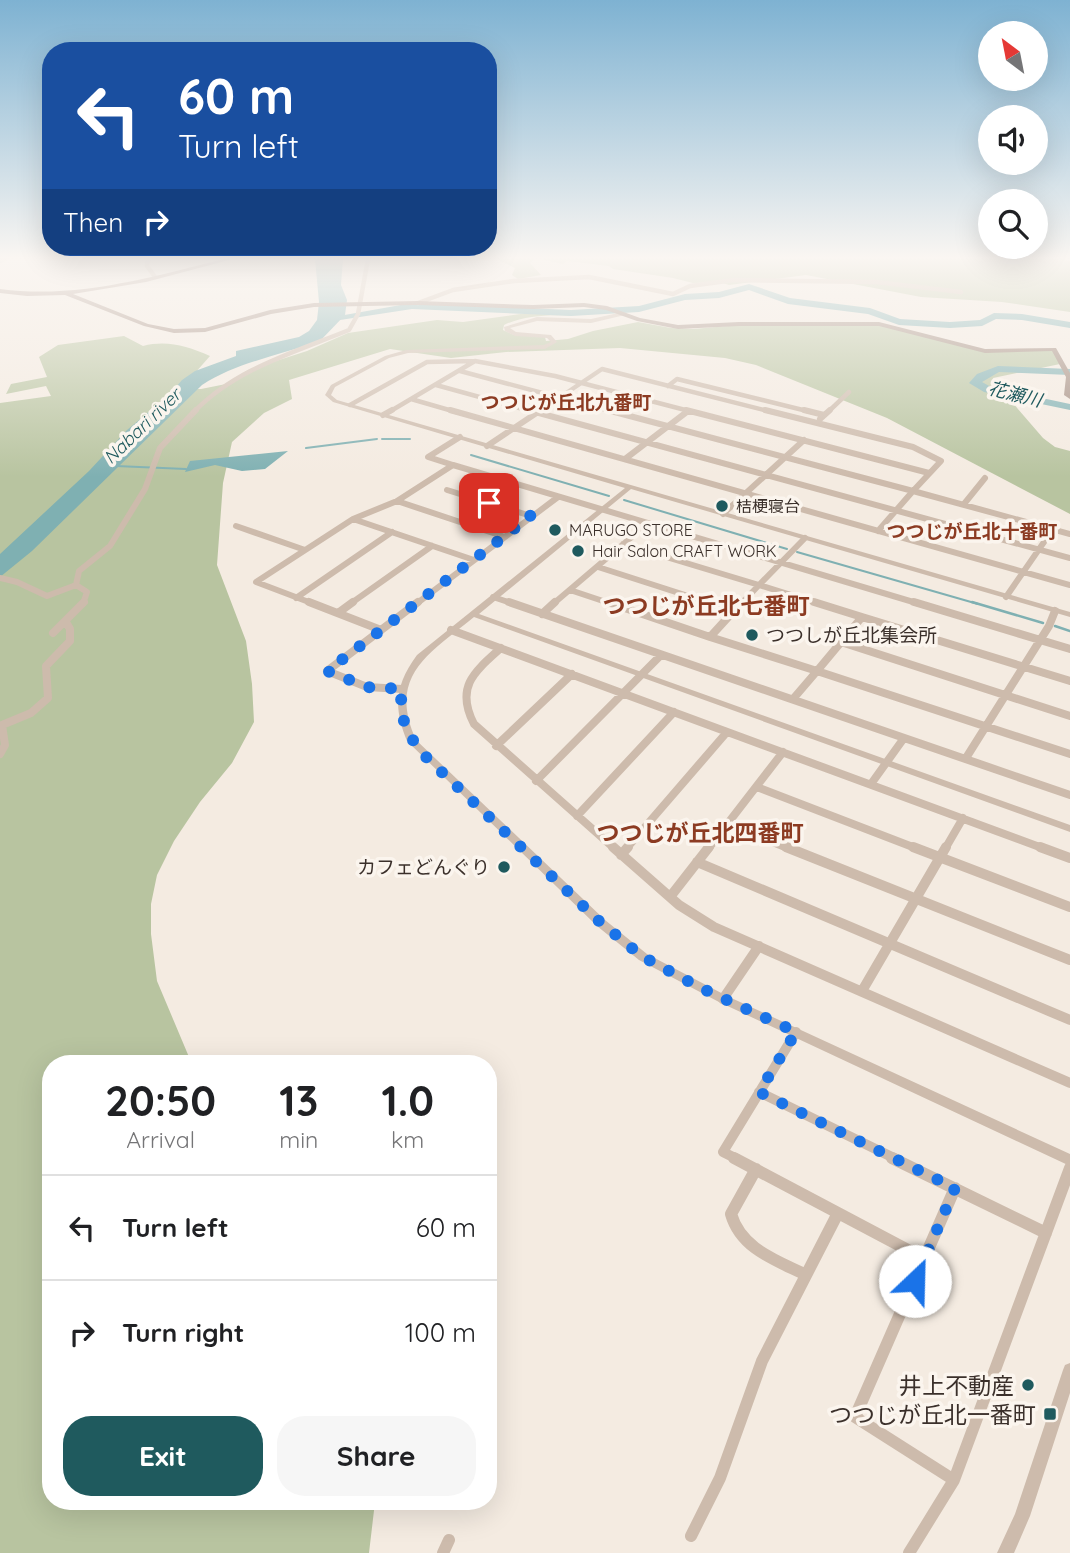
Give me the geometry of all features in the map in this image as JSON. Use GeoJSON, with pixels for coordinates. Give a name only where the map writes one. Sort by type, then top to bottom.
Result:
{"type":"FeatureCollection","features":[{"type":"Feature","properties":{"kind":"main road"},"geometry":{"type":"LineString","coordinates":[[911,331],[985,351],[1057,351],[1068,374],[1067,395],[1070,397]]}},
{"type":"Feature","properties":{"kind":"street"},"geometry":{"type":"LineString","coordinates":[[76,585],[79,571],[110,546],[145,489],[160,447],[172,433],[226,383],[346,331]]}},
{"type":"Feature","properties":{"kind":"street"},"geometry":{"type":"LineString","coordinates":[[510,331],[550,336],[554,342],[545,347],[425,350],[391,356],[329,388],[329,397],[487,446],[1070,615]]}},
{"type":"Feature","properties":{"kind":"street"},"geometry":{"type":"LineString","coordinates":[[350,405],[427,362],[475,361],[581,383],[929,473]]}},
{"type":"Feature","properties":{"kind":"street"},"geometry":{"type":"LineString","coordinates":[[383,415],[475,361]]}},
{"type":"Feature","properties":{"kind":"street"},"geometry":{"type":"LineString","coordinates":[[487,446],[602,369],[913,447],[941,461],[878,531]]}},
{"type":"Feature","properties":{"kind":"street"},"geometry":{"type":"LineString","coordinates":[[460,371],[1070,534]]}},
{"type":"Feature","properties":{"kind":"street"},"geometry":{"type":"LineString","coordinates":[[668,386],[677,379],[824,415]]}},
{"type":"Feature","properties":{"kind":"street"},"geometry":{"type":"LineString","coordinates":[[436,385],[1070,558]]}},
{"type":"Feature","properties":{"kind":"street"},"geometry":{"type":"LineString","coordinates":[[816,423],[849,392]]}},
{"type":"Feature","properties":{"kind":"street"},"geometry":{"type":"LineString","coordinates":[[411,399],[1070,585]]}},
{"type":"Feature","properties":{"kind":"street"},"geometry":{"type":"LineString","coordinates":[[709,416],[729,401]]}},
{"type":"Feature","properties":{"kind":"street"},"geometry":{"type":"LineString","coordinates":[[625,459],[688,411]]}},
{"type":"Feature","properties":{"kind":"street"},"geometry":{"type":"LineString","coordinates":[[460,438],[428,457],[1070,649]]}},
{"type":"Feature","properties":{"kind":"street"},"geometry":{"type":"LineString","coordinates":[[723,514],[804,440]]}},
{"type":"Feature","properties":{"kind":"street"},"geometry":{"type":"LineString","coordinates":[[381,630],[256,582],[353,519],[397,501],[453,464]]}},
{"type":"Feature","properties":{"kind":"street"},"geometry":{"type":"LineString","coordinates":[[964,504],[985,478]]}},
{"type":"Feature","properties":{"kind":"street"},"geometry":{"type":"LineString","coordinates":[[630,487],[420,657],[402,689],[401,710],[412,741],[620,939],[663,970],[1070,1160]]}},
{"type":"Feature","properties":{"kind":"street"},"geometry":{"type":"LineString","coordinates":[[447,490],[531,516]]}},
{"type":"Feature","properties":{"kind":"street"},"geometry":{"type":"LineString","coordinates":[[402,689],[367,687],[327,671],[558,496]]}},
{"type":"Feature","properties":{"kind":"street"},"geometry":{"type":"LineString","coordinates":[[397,501],[505,537]]}},
{"type":"Feature","properties":{"kind":"street"},"geometry":{"type":"LineString","coordinates":[[353,519],[474,559]]}},
{"type":"Feature","properties":{"kind":"street"},"geometry":{"type":"LineString","coordinates":[[542,614],[647,524]]}},
{"type":"Feature","properties":{"kind":"street"},"geometry":{"type":"LineString","coordinates":[[236,526],[305,550]]}},
{"type":"Feature","properties":{"kind":"street"},"geometry":{"type":"LineString","coordinates":[[1006,597],[1052,528]]}},
{"type":"Feature","properties":{"kind":"street"},"geometry":{"type":"LineString","coordinates":[[296,598],[392,532]]}},
{"type":"Feature","properties":{"kind":"street"},"geometry":{"type":"LineString","coordinates":[[710,637],[805,538]]}},
{"type":"Feature","properties":{"kind":"street"},"geometry":{"type":"LineString","coordinates":[[623,544],[1070,681]]}},
{"type":"Feature","properties":{"kind":"street"},"geometry":{"type":"LineString","coordinates":[[338,613],[432,546]]}},
{"type":"Feature","properties":{"kind":"street"},"geometry":{"type":"LineString","coordinates":[[598,567],[734,611]]}},
{"type":"Feature","properties":{"kind":"street"},"geometry":{"type":"LineString","coordinates":[[0,578],[17,582],[47,596],[76,585],[85,589],[88,598],[52,633]]}},
{"type":"Feature","properties":{"kind":"street"},"geometry":{"type":"LineString","coordinates":[[570,590],[1070,754]]}},
{"type":"Feature","properties":{"kind":"street"},"geometry":{"type":"LineString","coordinates":[[493,597],[1070,795]]}},
{"type":"Feature","properties":{"kind":"street"},"geometry":{"type":"LineString","coordinates":[[966,758],[1040,640],[1055,611]]}},
{"type":"Feature","properties":{"kind":"street"},"geometry":{"type":"LineString","coordinates":[[472,614],[1070,829]]}},
{"type":"Feature","properties":{"kind":"street"},"geometry":{"type":"LineString","coordinates":[[793,699],[862,617]]}},
{"type":"Feature","properties":{"kind":"street"},"geometry":{"type":"LineString","coordinates":[[0,754],[5,745],[2,726],[29,715],[48,698],[46,666],[72,639],[72,632],[66,622]]}},
{"type":"Feature","properties":{"kind":"street"},"geometry":{"type":"LineString","coordinates":[[451,630],[1070,858]]}},
{"type":"Feature","properties":{"kind":"street"},"geometry":{"type":"LineString","coordinates":[[841,642],[1070,716]]}},
{"type":"Feature","properties":{"kind":"street"},"geometry":{"type":"LineString","coordinates":[[501,648],[475,671],[465,693],[470,719],[496,746],[696,917],[1070,1083]]}},
{"type":"Feature","properties":{"kind":"street"},"geometry":{"type":"LineString","coordinates":[[536,781],[660,656]]}},
{"type":"Feature","properties":{"kind":"street"},"geometry":{"type":"LineString","coordinates":[[496,746],[572,674]]}},
{"type":"Feature","properties":{"kind":"street"},"geometry":{"type":"LineString","coordinates":[[577,816],[674,712]]}},
{"type":"Feature","properties":{"kind":"street"},"geometry":{"type":"LineString","coordinates":[[621,855],[727,732]]}},
{"type":"Feature","properties":{"kind":"street"},"geometry":{"type":"LineString","coordinates":[[871,784],[904,738]]}},
{"type":"Feature","properties":{"kind":"street"},"geometry":{"type":"LineString","coordinates":[[670,897],[783,752]]}},
{"type":"Feature","properties":{"kind":"street"},"geometry":{"type":"LineString","coordinates":[[757,787],[1070,907]]}},
{"type":"Feature","properties":{"kind":"street"},"geometry":{"type":"LineString","coordinates":[[862,991],[962,818]]}},
{"type":"Feature","properties":{"kind":"street"},"geometry":{"type":"LineString","coordinates":[[728,824],[1070,960]]}},
{"type":"Feature","properties":{"kind":"street"},"geometry":{"type":"LineString","coordinates":[[697,862],[1070,1020]]}},
{"type":"Feature","properties":{"kind":"street"},"geometry":{"type":"LineString","coordinates":[[723,999],[759,946]]}},
{"type":"Feature","properties":{"kind":"street"},"geometry":{"type":"LineString","coordinates":[[796,1032],[723,1152],[925,1259]]}},
{"type":"Feature","properties":{"kind":"street"},"geometry":{"type":"LineString","coordinates":[[759,1092],[1046,1233]]}},
{"type":"Feature","properties":{"kind":"street"},"geometry":{"type":"LineString","coordinates":[[909,1553],[954,1480],[1070,1168]]}},
{"type":"Feature","properties":{"kind":"street"},"geometry":{"type":"LineString","coordinates":[[755,1170],[731,1214],[734,1225],[746,1242],[806,1275]]}},
{"type":"Feature","properties":{"kind":"street"},"geometry":{"type":"LineString","coordinates":[[954,1480],[855,1417],[955,1188]]}},
{"type":"Feature","properties":{"kind":"street"},"geometry":{"type":"LineString","coordinates":[[691,1536],[720,1478],[762,1361],[838,1213]]}},
{"type":"Feature","properties":{"kind":"street"},"geometry":{"type":"LineString","coordinates":[[1005,1553],[1022,1516],[1070,1370]]}},
{"type":"Feature","properties":{"kind":"green space"},"geometry":{"type":"Polygon","coordinates":[[[506,331],[514,335],[545,337],[546,341],[568,339],[592,331],[906,331],[985,352],[1052,349],[1060,364],[993,378],[997,391],[1012,402],[1043,438],[1055,447],[1070,451],[1070,514],[887,418],[756,365],[725,358],[620,348],[506,352],[451,358],[390,349],[289,380],[292,399],[264,413],[232,442],[223,483],[217,565],[246,641],[254,722],[232,763],[200,802],[174,841],[157,875],[151,904],[151,934],[157,981],[188,1055],[42,1055],[42,1510],[374,1510],[369,1553],[0,1553],[0,403],[51,396],[46,386],[6,394],[11,384],[47,377],[39,357],[58,345],[124,336],[143,346],[169,344],[193,349],[210,356],[195,373],[173,389],[201,389],[226,384],[248,370],[307,351],[348,333],[506,331]]]}},
{"type":"Feature","properties":{"kind":"water","name":"Nabari river"},"geometry":{"type":"Polygon","coordinates":[[[308,331],[329,331],[320,341],[230,370],[202,385],[32,551],[0,577],[0,554],[182,380],[195,371],[236,356],[236,351],[299,337],[308,331]]]}},
{"type":"Feature","properties":{"kind":"water"},"geometry":{"type":"Polygon","coordinates":[[[288,451],[265,469],[242,471],[215,465],[185,472],[190,461],[288,451]]]}},
{"type":"Feature","properties":{"kind":"waterway","name":"花瀬川"},"geometry":{"type":"LineString","coordinates":[[1070,372],[998,369],[981,376],[975,383],[988,390],[1070,407]]}},
{"type":"Feature","properties":{"kind":"waterway"},"geometry":{"type":"LineString","coordinates":[[306,448],[377,439]]}},
{"type":"Feature","properties":{"kind":"waterway"},"geometry":{"type":"LineString","coordinates":[[382,439],[410,439]]}},
{"type":"Feature","properties":{"kind":"waterway"},"geometry":{"type":"LineString","coordinates":[[471,455],[609,496]]}},
{"type":"Feature","properties":{"kind":"waterway","name":"Nabari river"},"geometry":{"type":"LineString","coordinates":[[116,466],[186,469]]}},
{"type":"Feature","properties":{"kind":"waterway"},"geometry":{"type":"LineString","coordinates":[[624,500],[787,549]]}},
{"type":"Feature","properties":{"kind":"waterway"},"geometry":{"type":"LineString","coordinates":[[797,552],[978,604]]}},
{"type":"Feature","properties":{"kind":"waterway"},"geometry":{"type":"LineString","coordinates":[[972,602],[1043,623]]}},
{"type":"Feature","properties":{"kind":"waterway"},"geometry":{"type":"LineString","coordinates":[[1055,626],[1070,631]]}},
{"type":"Feature","properties":{"kind":"place","name":"桔梗寝台"},"geometry":{"type":"Point","coordinates":[722,506]}},
{"type":"Feature","properties":{"kind":"place","name":"MARUGO STORE"},"geometry":{"type":"Point","coordinates":[555,530]}},
{"type":"Feature","properties":{"kind":"place","name":"Hair Salon CRAFT WORK"},"geometry":{"type":"Point","coordinates":[578,551]}},
{"type":"Feature","properties":{"kind":"place","name":"つつしが丘北集会所"},"geometry":{"type":"Point","coordinates":[752,635]}},
{"type":"Feature","properties":{"kind":"place","name":"カフェどんぐり"},"geometry":{"type":"Point","coordinates":[504,867]}},
{"type":"Feature","properties":{"kind":"place","name":"井上不動産"},"geometry":{"type":"Point","coordinates":[1028,1385]}},
{"type":"Feature","properties":{"kind":"place","name":"つつじが丘北一番町"},"geometry":{"type":"Point","coordinates":[1050,1414]}},
{"type":"Feature","properties":{"kind":"district","name":"つつじが丘北九番町"},"geometry":{"type":"Point","coordinates":[566,402]}},
{"type":"Feature","properties":{"kind":"district","name":"つつじが丘北十番町"},"geometry":{"type":"Point","coordinates":[972,531]}},
{"type":"Feature","properties":{"kind":"district","name":"つつじが丘北七番町"},"geometry":{"type":"Point","coordinates":[706,605]}},
{"type":"Feature","properties":{"kind":"district","name":"つつじが丘北四番町"},"geometry":{"type":"Point","coordinates":[700,832]}},
{"type":"Feature","properties":{"kind":"route"},"geometry":{"type":"LineString","coordinates":[[489,503],[531,516],[327,671],[367,687],[402,689],[400,702],[406,728],[412,741],[427,758],[601,923],[643,957],[663,970],[796,1032],[759,1092],[955,1188],[915,1281]]}}]}
